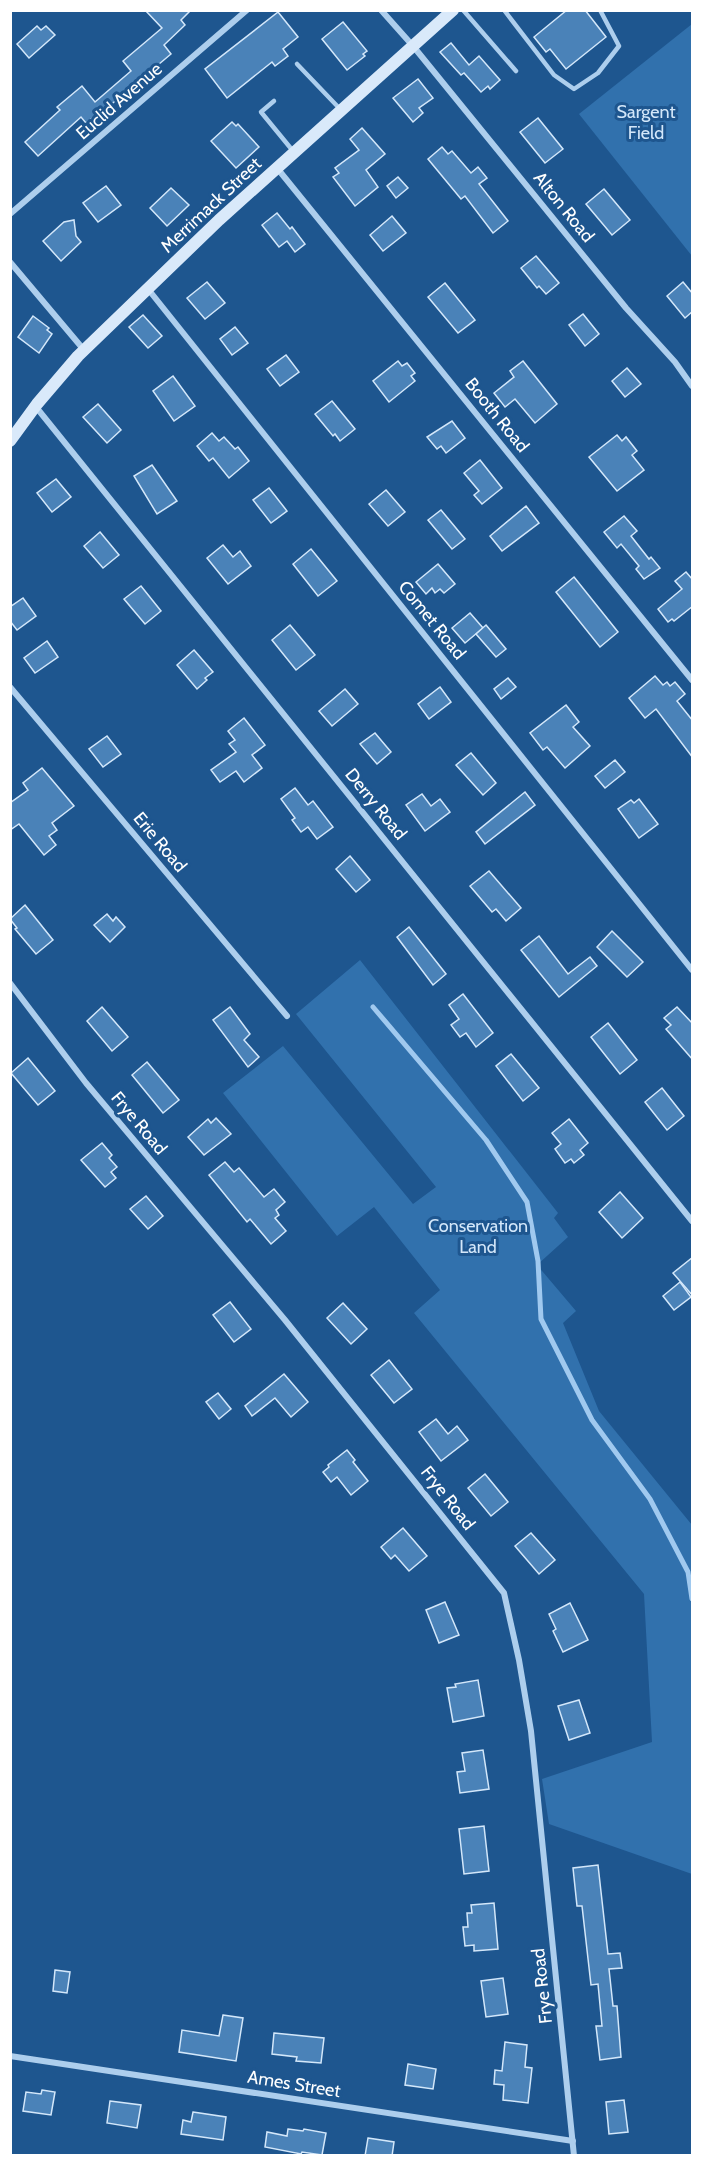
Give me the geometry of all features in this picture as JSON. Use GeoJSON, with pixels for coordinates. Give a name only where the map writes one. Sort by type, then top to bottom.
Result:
{"type":"FeatureCollection","features":[{"type":"Feature","properties":{"kind":"main road","name":"Merrimack Street"},"geometry":{"type":"LineString","coordinates":[[10,441],[35,406],[84,350],[219,220],[453,10]]}},
{"type":"Feature","properties":{"kind":"street","name":"Euclid Avenue"},"geometry":{"type":"LineString","coordinates":[[10,214],[247,10]]}},
{"type":"Feature","properties":{"kind":"street","name":"Alton Road"},"geometry":{"type":"LineString","coordinates":[[381,10],[413,46],[619,300],[675,362],[693,386]]}},
{"type":"Feature","properties":{"kind":"street","name":"Booth Road"},"geometry":{"type":"LineString","coordinates":[[277,168],[693,680]]}},
{"type":"Feature","properties":{"kind":"street"},"geometry":{"type":"LineString","coordinates":[[10,262],[84,350]]}},
{"type":"Feature","properties":{"kind":"street","name":"Comet Road"},"geometry":{"type":"LineString","coordinates":[[148,289],[693,970]]}},
{"type":"Feature","properties":{"kind":"street","name":"Derry Road"},"geometry":{"type":"LineString","coordinates":[[35,406],[693,1221]]}},
{"type":"Feature","properties":{"kind":"street","name":"Erie Road"},"geometry":{"type":"LineString","coordinates":[[10,687],[287,1016]]}},
{"type":"Feature","properties":{"kind":"street","name":"Frye Road"},"geometry":{"type":"LineString","coordinates":[[10,983],[87,1083],[285,1320],[504,1593],[519,1660],[531,1731],[574,2156]]}},
{"type":"Feature","properties":{"kind":"street","name":"Ames Street"},"geometry":{"type":"LineString","coordinates":[[10,2056],[573,2141]]}},
{"type":"Feature","properties":{"kind":"lane"},"geometry":{"type":"LineString","coordinates":[[463,10],[516,71]]}},
{"type":"Feature","properties":{"kind":"lane"},"geometry":{"type":"LineString","coordinates":[[504,10],[554,75],[574,89],[598,73],[619,46],[600,10]]}},
{"type":"Feature","properties":{"kind":"lane"},"geometry":{"type":"LineString","coordinates":[[297,64],[342,111]]}},
{"type":"Feature","properties":{"kind":"lane"},"geometry":{"type":"LineString","coordinates":[[274,101],[261,112],[295,153]]}},
{"type":"Feature","properties":{"kind":"green space","name":"Sargent Field"},"geometry":{"type":"Polygon","coordinates":[[[692,24],[692,256],[579,114],[692,24]]]}},
{"type":"Feature","properties":{"kind":"green space","name":"Conservation Land"},"geometry":{"type":"Polygon","coordinates":[[[360,960],[558,1213],[554,1218],[568,1237],[537,1265],[576,1311],[563,1323],[599,1411],[692,1525],[692,1874],[549,1824],[542,1779],[652,1742],[644,1594],[414,1313],[440,1290],[374,1207],[337,1236],[223,1093],[283,1046],[413,1204],[436,1187],[296,1014],[360,960]]]}},
{"type":"Feature","properties":{"kind":"building"},"geometry":{"type":"Polygon","coordinates":[[[145,10],[191,10],[181,20],[185,25],[164,45],[171,54],[101,113],[86,123],[81,117],[38,156],[25,142],[60,110],[57,107],[82,86],[95,102],[131,71],[123,61],[162,28],[145,10]]]}},
{"type":"Feature","properties":{"kind":"building"},"geometry":{"type":"Polygon","coordinates":[[[567,10],[585,10],[606,37],[566,69],[550,49],[546,52],[534,37],[567,10]]]}},
{"type":"Feature","properties":{"kind":"building"},"geometry":{"type":"Polygon","coordinates":[[[278,12],[298,37],[283,49],[288,56],[275,66],[272,62],[227,98],[205,69],[278,12]]]}},
{"type":"Feature","properties":{"kind":"building"},"geometry":{"type":"Polygon","coordinates":[[[343,22],[367,51],[363,54],[365,56],[347,70],[322,39],[343,22]]]}},
{"type":"Feature","properties":{"kind":"building"},"geometry":{"type":"Polygon","coordinates":[[[37,26],[41,30],[46,26],[55,35],[29,58],[17,44],[37,26]]]}},
{"type":"Feature","properties":{"kind":"building"},"geometry":{"type":"Polygon","coordinates":[[[451,43],[469,65],[479,56],[500,80],[490,89],[488,86],[481,92],[440,52],[451,43]]]}},
{"type":"Feature","properties":{"kind":"building"},"geometry":{"type":"Polygon","coordinates":[[[418,79],[433,98],[419,108],[423,113],[413,122],[393,98],[418,79]]]}},
{"type":"Feature","properties":{"kind":"building"},"geometry":{"type":"Polygon","coordinates":[[[538,118],[563,149],[545,163],[520,132],[538,118]]]}},
{"type":"Feature","properties":{"kind":"building"},"geometry":{"type":"Polygon","coordinates":[[[232,122],[236,126],[238,124],[259,147],[236,168],[211,141],[232,122]]]}},
{"type":"Feature","properties":{"kind":"building"},"geometry":{"type":"Polygon","coordinates":[[[362,128],[385,154],[366,170],[378,187],[355,206],[333,177],[339,173],[335,168],[359,150],[350,139],[362,128]]]}},
{"type":"Feature","properties":{"kind":"building"},"geometry":{"type":"Polygon","coordinates":[[[442,147],[448,154],[452,151],[471,173],[478,167],[487,178],[479,184],[508,221],[493,233],[465,196],[461,199],[428,159],[442,147]]]}},
{"type":"Feature","properties":{"kind":"building"},"geometry":{"type":"Polygon","coordinates":[[[398,177],[408,188],[396,198],[387,186],[398,177]]]}},
{"type":"Feature","properties":{"kind":"building"},"geometry":{"type":"Polygon","coordinates":[[[106,186],[121,205],[98,222],[83,203],[106,186]]]}},
{"type":"Feature","properties":{"kind":"building"},"geometry":{"type":"Polygon","coordinates":[[[171,188],[189,205],[167,226],[150,208],[171,188]]]}},
{"type":"Feature","properties":{"kind":"building"},"geometry":{"type":"Polygon","coordinates":[[[604,189],[630,220],[612,235],[586,204],[604,189]]]}},
{"type":"Feature","properties":{"kind":"building"},"geometry":{"type":"Polygon","coordinates":[[[277,213],[305,244],[295,252],[287,241],[279,247],[262,225],[277,213]]]}},
{"type":"Feature","properties":{"kind":"building"},"geometry":{"type":"Polygon","coordinates":[[[392,216],[406,233],[383,251],[370,235],[392,216]]]}},
{"type":"Feature","properties":{"kind":"building"},"geometry":{"type":"Polygon","coordinates":[[[74,220],[76,236],[81,242],[61,261],[43,241],[64,222],[74,220]]]}},
{"type":"Feature","properties":{"kind":"building"},"geometry":{"type":"Polygon","coordinates":[[[536,256],[559,283],[546,294],[539,286],[537,288],[521,268],[536,256]]]}},
{"type":"Feature","properties":{"kind":"building"},"geometry":{"type":"Polygon","coordinates":[[[207,282],[225,303],[205,319],[187,298],[207,282]]]}},
{"type":"Feature","properties":{"kind":"building"},"geometry":{"type":"Polygon","coordinates":[[[683,282],[693,294],[693,311],[685,318],[667,296],[683,282]]]}},
{"type":"Feature","properties":{"kind":"building"},"geometry":{"type":"Polygon","coordinates":[[[445,283],[475,320],[458,333],[428,297],[445,283]]]}},
{"type":"Feature","properties":{"kind":"building"},"geometry":{"type":"Polygon","coordinates":[[[583,314],[599,334],[585,346],[569,325],[583,314]]]}},
{"type":"Feature","properties":{"kind":"building"},"geometry":{"type":"Polygon","coordinates":[[[143,315],[162,336],[148,348],[129,327],[143,315]]]}},
{"type":"Feature","properties":{"kind":"building"},"geometry":{"type":"Polygon","coordinates":[[[33,316],[49,328],[47,330],[52,334],[39,353],[18,337],[33,316]]]}},
{"type":"Feature","properties":{"kind":"building"},"geometry":{"type":"Polygon","coordinates":[[[235,327],[248,343],[232,355],[220,339],[235,327]]]}},
{"type":"Feature","properties":{"kind":"building"},"geometry":{"type":"Polygon","coordinates":[[[286,355],[299,372],[280,386],[267,369],[286,355]]]}},
{"type":"Feature","properties":{"kind":"building"},"geometry":{"type":"Polygon","coordinates":[[[398,361],[402,366],[407,363],[415,373],[411,376],[415,381],[389,402],[373,381],[398,361]]]}},
{"type":"Feature","properties":{"kind":"building"},"geometry":{"type":"Polygon","coordinates":[[[523,361],[557,404],[535,423],[515,399],[505,407],[494,393],[514,377],[510,371],[523,361]]]}},
{"type":"Feature","properties":{"kind":"building"},"geometry":{"type":"Polygon","coordinates":[[[627,368],[641,384],[625,397],[612,381],[627,368]]]}},
{"type":"Feature","properties":{"kind":"building"},"geometry":{"type":"Polygon","coordinates":[[[173,376],[195,406],[174,421],[153,391],[173,376]]]}},
{"type":"Feature","properties":{"kind":"building"},"geometry":{"type":"Polygon","coordinates":[[[332,401],[355,429],[340,441],[315,414],[332,401]]]}},
{"type":"Feature","properties":{"kind":"building"},"geometry":{"type":"Polygon","coordinates":[[[98,404],[121,430],[107,443],[83,417],[98,404]]]}},
{"type":"Feature","properties":{"kind":"building"},"geometry":{"type":"Polygon","coordinates":[[[452,421],[465,438],[446,453],[441,446],[437,449],[427,437],[452,421]]]}},
{"type":"Feature","properties":{"kind":"building"},"geometry":{"type":"Polygon","coordinates":[[[212,433],[219,441],[224,437],[235,449],[238,447],[249,461],[229,478],[213,458],[209,461],[197,446],[212,433]]]}},
{"type":"Feature","properties":{"kind":"building"},"geometry":{"type":"Polygon","coordinates":[[[617,435],[622,441],[626,437],[637,451],[632,455],[644,470],[617,491],[589,457],[617,435]]]}},
{"type":"Feature","properties":{"kind":"building"},"geometry":{"type":"Polygon","coordinates":[[[480,460],[502,488],[482,504],[474,495],[479,491],[464,473],[480,460]]]}},
{"type":"Feature","properties":{"kind":"building"},"geometry":{"type":"Polygon","coordinates":[[[152,465],[177,501],[157,514],[134,476],[152,465]]]}},
{"type":"Feature","properties":{"kind":"building"},"geometry":{"type":"Polygon","coordinates":[[[56,479],[71,497],[52,512],[37,493],[56,479]]]}},
{"type":"Feature","properties":{"kind":"building"},"geometry":{"type":"Polygon","coordinates":[[[269,488],[287,511],[271,523],[253,500],[269,488]]]}},
{"type":"Feature","properties":{"kind":"building"},"geometry":{"type":"Polygon","coordinates":[[[386,490],[405,512],[388,526],[369,504],[386,490]]]}},
{"type":"Feature","properties":{"kind":"building"},"geometry":{"type":"Polygon","coordinates":[[[526,506],[539,523],[502,551],[490,536],[526,506]]]}},
{"type":"Feature","properties":{"kind":"building"},"geometry":{"type":"Polygon","coordinates":[[[441,510],[465,539],[452,549],[428,520],[441,510]]]}},
{"type":"Feature","properties":{"kind":"building"},"geometry":{"type":"Polygon","coordinates":[[[624,516],[637,531],[631,536],[649,559],[651,557],[660,568],[644,579],[636,569],[639,566],[621,544],[617,548],[604,532],[624,516]]]}},
{"type":"Feature","properties":{"kind":"building"},"geometry":{"type":"Polygon","coordinates":[[[100,532],[119,555],[103,568],[84,546],[100,532]]]}},
{"type":"Feature","properties":{"kind":"building"},"geometry":{"type":"Polygon","coordinates":[[[223,545],[233,557],[240,551],[251,566],[228,584],[207,558],[223,545]]]}},
{"type":"Feature","properties":{"kind":"building"},"geometry":{"type":"Polygon","coordinates":[[[311,549],[337,581],[318,596],[293,564],[311,549]]]}},
{"type":"Feature","properties":{"kind":"building"},"geometry":{"type":"Polygon","coordinates":[[[438,564],[455,584],[444,593],[440,589],[435,593],[432,588],[426,594],[416,582],[438,564]]]}},
{"type":"Feature","properties":{"kind":"building"},"geometry":{"type":"Polygon","coordinates":[[[686,572],[693,580],[693,606],[674,621],[672,619],[668,622],[658,609],[682,589],[675,581],[686,572]]]}},
{"type":"Feature","properties":{"kind":"building"},"geometry":{"type":"Polygon","coordinates":[[[574,577],[618,632],[600,647],[556,592],[574,577]]]}},
{"type":"Feature","properties":{"kind":"building"},"geometry":{"type":"Polygon","coordinates":[[[141,586],[161,611],[145,624],[124,599],[141,586]]]}},
{"type":"Feature","properties":{"kind":"building"},"geometry":{"type":"Polygon","coordinates":[[[23,598],[36,616],[17,630],[10,621],[10,607],[23,598]]]}},
{"type":"Feature","properties":{"kind":"building"},"geometry":{"type":"Polygon","coordinates":[[[470,613],[483,628],[465,643],[452,628],[470,613]]]}},
{"type":"Feature","properties":{"kind":"building"},"geometry":{"type":"Polygon","coordinates":[[[290,625],[315,655],[296,670],[272,640],[290,625]]]}},
{"type":"Feature","properties":{"kind":"building"},"geometry":{"type":"Polygon","coordinates":[[[486,625],[506,649],[496,657],[476,634],[486,625]]]}},
{"type":"Feature","properties":{"kind":"building"},"geometry":{"type":"Polygon","coordinates":[[[47,641],[58,657],[35,673],[24,658],[47,641]]]}},
{"type":"Feature","properties":{"kind":"building"},"geometry":{"type":"Polygon","coordinates":[[[194,650],[213,672],[197,689],[177,665],[194,650]]]}},
{"type":"Feature","properties":{"kind":"building"},"geometry":{"type":"Polygon","coordinates":[[[655,676],[663,685],[667,682],[670,686],[675,682],[685,694],[677,701],[693,721],[693,758],[656,709],[645,718],[629,698],[655,676]]]}},
{"type":"Feature","properties":{"kind":"building"},"geometry":{"type":"Polygon","coordinates":[[[508,678],[516,687],[501,699],[494,689],[508,678]]]}},
{"type":"Feature","properties":{"kind":"building"},"geometry":{"type":"Polygon","coordinates":[[[440,687],[451,702],[429,719],[418,704],[440,687]]]}},
{"type":"Feature","properties":{"kind":"building"},"geometry":{"type":"Polygon","coordinates":[[[345,689],[358,704],[332,726],[319,711],[345,689]]]}},
{"type":"Feature","properties":{"kind":"building"},"geometry":{"type":"Polygon","coordinates":[[[566,705],[579,722],[573,727],[590,746],[565,768],[547,747],[543,750],[530,733],[566,705]]]}},
{"type":"Feature","properties":{"kind":"building"},"geometry":{"type":"Polygon","coordinates":[[[244,718],[265,745],[252,755],[262,768],[244,782],[236,771],[220,782],[211,770],[236,752],[229,744],[235,740],[228,731],[244,718]]]}},
{"type":"Feature","properties":{"kind":"building"},"geometry":{"type":"Polygon","coordinates":[[[375,733],[391,752],[377,764],[360,744],[375,733]]]}},
{"type":"Feature","properties":{"kind":"building"},"geometry":{"type":"Polygon","coordinates":[[[107,736],[121,754],[103,767],[89,749],[107,736]]]}},
{"type":"Feature","properties":{"kind":"building"},"geometry":{"type":"Polygon","coordinates":[[[471,753],[496,783],[483,795],[456,765],[471,753]]]}},
{"type":"Feature","properties":{"kind":"building"},"geometry":{"type":"Polygon","coordinates":[[[615,760],[625,772],[605,788],[595,776],[615,760]]]}},
{"type":"Feature","properties":{"kind":"building"},"geometry":{"type":"Polygon","coordinates":[[[42,768],[74,806],[52,823],[57,830],[49,836],[56,845],[44,855],[19,824],[10,830],[10,803],[28,790],[23,783],[42,768]]]}},
{"type":"Feature","properties":{"kind":"building"},"geometry":{"type":"Polygon","coordinates":[[[295,788],[308,805],[313,801],[333,827],[317,839],[308,827],[301,832],[292,820],[295,818],[281,799],[295,788]]]}},
{"type":"Feature","properties":{"kind":"building"},"geometry":{"type":"Polygon","coordinates":[[[525,792],[535,805],[485,844],[476,832],[525,792]]]}},
{"type":"Feature","properties":{"kind":"building"},"geometry":{"type":"Polygon","coordinates":[[[422,794],[431,806],[440,799],[450,812],[425,831],[406,805],[422,794]]]}},
{"type":"Feature","properties":{"kind":"building"},"geometry":{"type":"Polygon","coordinates":[[[639,799],[658,824],[639,838],[618,809],[631,800],[634,803],[639,799]]]}},
{"type":"Feature","properties":{"kind":"building"},"geometry":{"type":"Polygon","coordinates":[[[350,856],[370,880],[356,892],[336,869],[350,856]]]}},
{"type":"Feature","properties":{"kind":"building"},"geometry":{"type":"Polygon","coordinates":[[[489,871],[521,908],[506,921],[496,909],[492,912],[470,886],[489,871]]]}},
{"type":"Feature","properties":{"kind":"building"},"geometry":{"type":"Polygon","coordinates":[[[25,905],[53,940],[36,954],[15,929],[17,928],[10,919],[25,905]]]}},
{"type":"Feature","properties":{"kind":"building"},"geometry":{"type":"Polygon","coordinates":[[[107,914],[113,921],[116,917],[125,927],[110,942],[94,925],[107,914]]]}},
{"type":"Feature","properties":{"kind":"building"},"geometry":{"type":"Polygon","coordinates":[[[409,927],[446,974],[433,985],[397,937],[409,927]]]}},
{"type":"Feature","properties":{"kind":"building"},"geometry":{"type":"Polygon","coordinates":[[[612,931],[643,962],[627,977],[597,947],[612,931]]]}},
{"type":"Feature","properties":{"kind":"building"},"geometry":{"type":"Polygon","coordinates":[[[539,936],[568,974],[590,957],[597,966],[559,997],[521,950],[539,936]]]}},
{"type":"Feature","properties":{"kind":"building"},"geometry":{"type":"Polygon","coordinates":[[[463,994],[493,1033],[476,1047],[466,1033],[460,1037],[451,1025],[459,1019],[449,1005],[463,994]]]}},
{"type":"Feature","properties":{"kind":"building"},"geometry":{"type":"Polygon","coordinates":[[[102,1007],[128,1037],[112,1051],[87,1021],[102,1007]]]}},
{"type":"Feature","properties":{"kind":"building"},"geometry":{"type":"Polygon","coordinates":[[[230,1007],[250,1034],[244,1040],[259,1057],[248,1067],[213,1020],[230,1007]]]}},
{"type":"Feature","properties":{"kind":"building"},"geometry":{"type":"Polygon","coordinates":[[[677,1007],[693,1024],[693,1060],[666,1029],[671,1025],[664,1018],[677,1007]]]}},
{"type":"Feature","properties":{"kind":"building"},"geometry":{"type":"Polygon","coordinates":[[[608,1023],[637,1060],[620,1074],[591,1037],[608,1023]]]}},
{"type":"Feature","properties":{"kind":"building"},"geometry":{"type":"Polygon","coordinates":[[[511,1054],[539,1088],[523,1101],[496,1066],[511,1054]]]}},
{"type":"Feature","properties":{"kind":"building"},"geometry":{"type":"Polygon","coordinates":[[[28,1058],[55,1091],[38,1105],[11,1073],[28,1058]]]}},
{"type":"Feature","properties":{"kind":"building"},"geometry":{"type":"Polygon","coordinates":[[[147,1062],[179,1100],[163,1113],[132,1075],[147,1062]]]}},
{"type":"Feature","properties":{"kind":"building"},"geometry":{"type":"Polygon","coordinates":[[[662,1088],[684,1116],[667,1130],[645,1102],[662,1088]]]}},
{"type":"Feature","properties":{"kind":"building"},"geometry":{"type":"Polygon","coordinates":[[[216,1118],[231,1134],[204,1155],[188,1137],[208,1119],[211,1123],[216,1118]]]}},
{"type":"Feature","properties":{"kind":"building"},"geometry":{"type":"Polygon","coordinates":[[[569,1119],[588,1143],[580,1150],[584,1155],[574,1163],[571,1159],[565,1163],[555,1149],[561,1144],[552,1133],[569,1119]]]}},
{"type":"Feature","properties":{"kind":"building"},"geometry":{"type":"Polygon","coordinates":[[[102,1143],[112,1155],[109,1158],[117,1167],[111,1172],[116,1178],[105,1187],[81,1160],[102,1143]]]}},
{"type":"Feature","properties":{"kind":"building"},"geometry":{"type":"Polygon","coordinates":[[[225,1162],[234,1172],[239,1168],[264,1197],[274,1189],[285,1202],[276,1210],[279,1215],[275,1218],[286,1231],[271,1244],[250,1219],[247,1222],[209,1175],[225,1162]]]}},
{"type":"Feature","properties":{"kind":"building"},"geometry":{"type":"Polygon","coordinates":[[[620,1192],[643,1218],[622,1238],[599,1212],[620,1192]]]}},
{"type":"Feature","properties":{"kind":"building"},"geometry":{"type":"Polygon","coordinates":[[[146,1196],[163,1216],[148,1229],[130,1209],[146,1196]]]}},
{"type":"Feature","properties":{"kind":"building"},"geometry":{"type":"Polygon","coordinates":[[[693,1257],[693,1296],[673,1273],[693,1257]]]}},
{"type":"Feature","properties":{"kind":"building"},"geometry":{"type":"Polygon","coordinates":[[[680,1282],[691,1297],[674,1310],[663,1296],[680,1282]]]}},
{"type":"Feature","properties":{"kind":"building"},"geometry":{"type":"Polygon","coordinates":[[[230,1302],[251,1329],[234,1342],[213,1315],[230,1302]]]}},
{"type":"Feature","properties":{"kind":"building"},"geometry":{"type":"Polygon","coordinates":[[[343,1303],[367,1329],[351,1344],[327,1318],[343,1303]]]}},
{"type":"Feature","properties":{"kind":"building"},"geometry":{"type":"Polygon","coordinates":[[[389,1360],[412,1389],[394,1403],[371,1375],[389,1360]]]}},
{"type":"Feature","properties":{"kind":"building"},"geometry":{"type":"Polygon","coordinates":[[[284,1374],[308,1402],[291,1417],[275,1398],[252,1416],[245,1406],[284,1374]]]}},
{"type":"Feature","properties":{"kind":"building"},"geometry":{"type":"Polygon","coordinates":[[[218,1393],[231,1409],[219,1419],[206,1402],[218,1393]]]}},
{"type":"Feature","properties":{"kind":"building"},"geometry":{"type":"Polygon","coordinates":[[[436,1419],[448,1434],[457,1426],[468,1440],[441,1461],[419,1432],[436,1419]]]}},
{"type":"Feature","properties":{"kind":"building"},"geometry":{"type":"Polygon","coordinates":[[[347,1450],[368,1481],[351,1495],[337,1477],[331,1482],[323,1472],[347,1450]]]}},
{"type":"Feature","properties":{"kind":"building"},"geometry":{"type":"Polygon","coordinates":[[[485,1474],[508,1502],[491,1516],[468,1488],[485,1474]]]}},
{"type":"Feature","properties":{"kind":"building"},"geometry":{"type":"Polygon","coordinates":[[[403,1528],[427,1556],[409,1571],[395,1555],[391,1559],[381,1547],[403,1528]]]}},
{"type":"Feature","properties":{"kind":"building"},"geometry":{"type":"Polygon","coordinates":[[[531,1533],[555,1560],[539,1574],[515,1546],[531,1533]]]}},
{"type":"Feature","properties":{"kind":"building"},"geometry":{"type":"Polygon","coordinates":[[[445,1602],[459,1635],[439,1643],[426,1610],[445,1602]]]}},
{"type":"Feature","properties":{"kind":"building"},"geometry":{"type":"Polygon","coordinates":[[[570,1603],[588,1640],[563,1652],[553,1631],[556,1629],[549,1614],[570,1603]]]}},
{"type":"Feature","properties":{"kind":"building"},"geometry":{"type":"Polygon","coordinates":[[[478,1680],[484,1716],[453,1722],[447,1688],[456,1687],[455,1684],[478,1680]]]}},
{"type":"Feature","properties":{"kind":"building"},"geometry":{"type":"Polygon","coordinates":[[[579,1700],[590,1733],[569,1740],[558,1706],[579,1700]]]}},
{"type":"Feature","properties":{"kind":"building"},"geometry":{"type":"Polygon","coordinates":[[[483,1750],[489,1789],[460,1793],[457,1772],[465,1771],[462,1753],[483,1750]]]}},
{"type":"Feature","properties":{"kind":"building"},"geometry":{"type":"Polygon","coordinates":[[[484,1826],[489,1871],[464,1874],[459,1829],[484,1826]]]}},
{"type":"Feature","properties":{"kind":"building"},"geometry":{"type":"Polygon","coordinates":[[[598,1865],[608,1954],[620,1953],[622,1968],[609,1969],[613,2006],[617,2006],[621,2057],[600,2060],[596,2026],[602,2026],[598,1984],[591,1985],[582,1906],[577,1906],[573,1868],[598,1865]]]}},
{"type":"Feature","properties":{"kind":"building"},"geometry":{"type":"Polygon","coordinates":[[[494,1903],[498,1949],[474,1951],[474,1945],[465,1946],[463,1927],[468,1927],[467,1913],[472,1913],[471,1905],[494,1903]]]}},
{"type":"Feature","properties":{"kind":"building"},"geometry":{"type":"Polygon","coordinates":[[[55,1970],[70,1972],[67,1993],[53,1991],[55,1970]]]}},
{"type":"Feature","properties":{"kind":"building"},"geometry":{"type":"Polygon","coordinates":[[[503,1978],[508,2014],[486,2017],[481,1981],[503,1978]]]}},
{"type":"Feature","properties":{"kind":"building"},"geometry":{"type":"Polygon","coordinates":[[[223,2015],[243,2018],[236,2061],[179,2052],[182,2030],[219,2036],[223,2015]]]}},
{"type":"Feature","properties":{"kind":"building"},"geometry":{"type":"Polygon","coordinates":[[[274,2033],[324,2038],[321,2063],[296,2061],[297,2057],[272,2054],[274,2033]]]}},
{"type":"Feature","properties":{"kind":"building"},"geometry":{"type":"Polygon","coordinates":[[[505,2042],[527,2045],[525,2067],[532,2068],[528,2103],[503,2100],[504,2085],[494,2084],[495,2070],[502,2071],[505,2042]]]}},
{"type":"Feature","properties":{"kind":"building"},"geometry":{"type":"Polygon","coordinates":[[[408,2064],[436,2069],[433,2089],[405,2085],[408,2064]]]}},
{"type":"Feature","properties":{"kind":"building"},"geometry":{"type":"Polygon","coordinates":[[[42,2090],[55,2092],[51,2115],[23,2111],[26,2092],[41,2094],[42,2090]]]}},
{"type":"Feature","properties":{"kind":"building"},"geometry":{"type":"Polygon","coordinates":[[[624,2100],[628,2132],[609,2134],[606,2102],[624,2100]]]}},
{"type":"Feature","properties":{"kind":"building"},"geometry":{"type":"Polygon","coordinates":[[[110,2101],[141,2105],[137,2128],[107,2123],[110,2101]]]}},
{"type":"Feature","properties":{"kind":"building"},"geometry":{"type":"Polygon","coordinates":[[[193,2112],[226,2117],[223,2140],[181,2134],[183,2120],[191,2122],[193,2112]]]}},
{"type":"Feature","properties":{"kind":"building"},"geometry":{"type":"Polygon","coordinates":[[[288,2129],[326,2133],[322,2155],[302,2152],[301,2154],[265,2147],[267,2132],[287,2136],[288,2129]]]}},
{"type":"Feature","properties":{"kind":"building"},"geometry":{"type":"Polygon","coordinates":[[[368,2138],[394,2142],[392,2156],[365,2156],[368,2138]]]}},
{"type":"Feature","properties":{"kind":"waterway"},"geometry":{"type":"LineString","coordinates":[[373,1007],[486,1140],[527,1202],[538,1261],[541,1319],[592,1420],[650,1499],[688,1572],[692,1599]]}}]}
